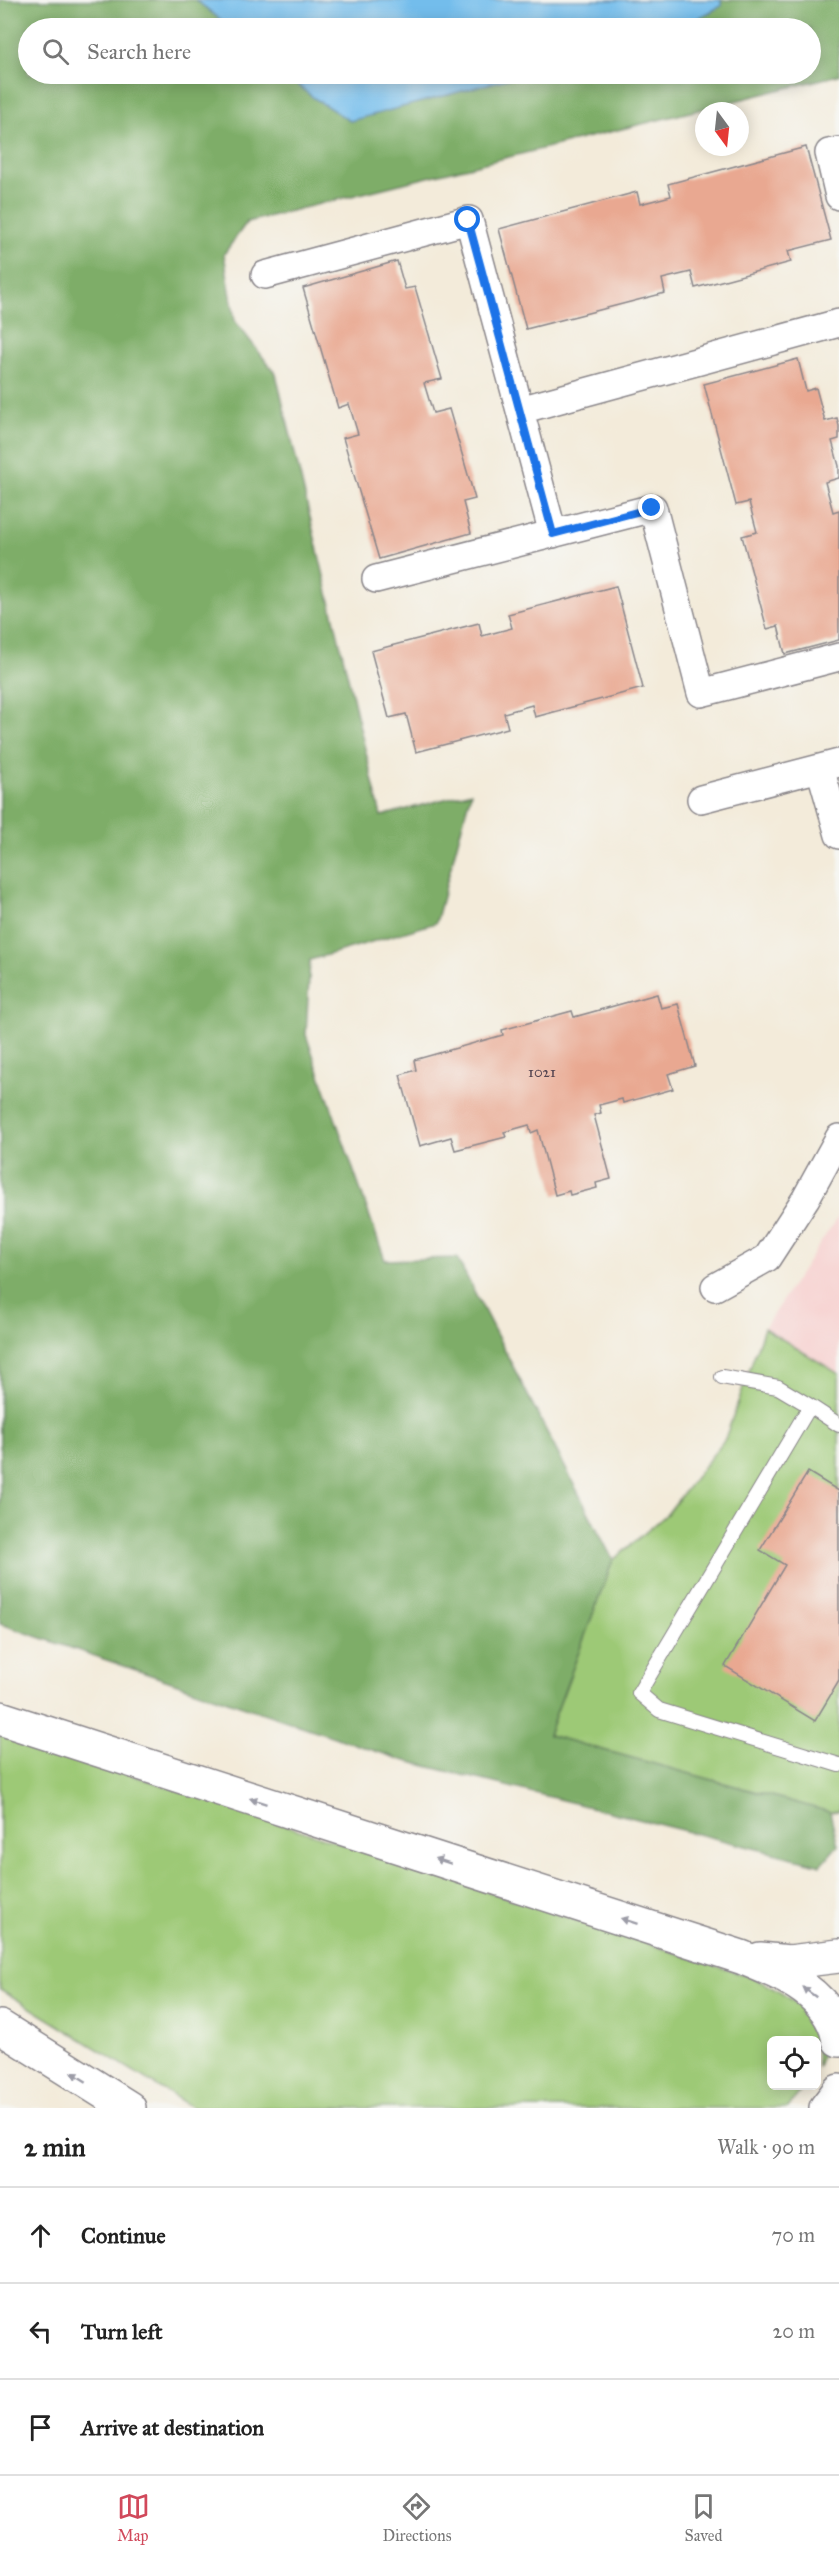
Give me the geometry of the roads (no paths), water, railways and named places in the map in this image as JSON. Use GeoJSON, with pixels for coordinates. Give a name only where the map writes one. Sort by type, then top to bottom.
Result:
{"type":"FeatureCollection","features":[{"type":"Feature","properties":{"kind":"main road"},"geometry":{"type":"LineString","coordinates":[[0,1718],[741,1957],[784,1975],[817,1998],[836,2027],[839,2040]]}},
{"type":"Feature","properties":{"kind":"main road"},"geometry":{"type":"LineString","coordinates":[[741,1957],[789,1962],[839,1956]]}},
{"type":"Feature","properties":{"kind":"main road"},"geometry":{"type":"LineString","coordinates":[[0,2027],[129,2108]]}},
{"type":"Feature","properties":{"kind":"main road"},"geometry":{"type":"LineString","coordinates":[[826,2108],[839,2091]]}},
{"type":"Feature","properties":{"kind":"street"},"geometry":{"type":"LineString","coordinates":[[839,150],[829,153],[839,196]]}},
{"type":"Feature","properties":{"kind":"street"},"geometry":{"type":"LineString","coordinates":[[264,275],[468,220],[553,534]]}},
{"type":"Feature","properties":{"kind":"street"},"geometry":{"type":"LineString","coordinates":[[520,410],[839,323]]}},
{"type":"Feature","properties":{"kind":"street"},"geometry":{"type":"LineString","coordinates":[[376,579],[652,508],[701,693],[839,657]]}},
{"type":"Feature","properties":{"kind":"street"},"geometry":{"type":"LineString","coordinates":[[701,799],[830,766],[839,835]]}},
{"type":"Feature","properties":{"kind":"street"},"geometry":{"type":"LineString","coordinates":[[715,1287],[767,1258],[806,1198],[839,1138]]}},
{"type":"Feature","properties":{"kind":"lane"},"geometry":{"type":"LineString","coordinates":[[722,1377],[778,1387],[839,1425]]}},
{"type":"Feature","properties":{"kind":"lane"},"geometry":{"type":"LineString","coordinates":[[810,1406],[639,1693],[659,1710],[839,1765]]}},
{"type":"Feature","properties":{"kind":"water"},"geometry":{"type":"Polygon","coordinates":[[[196,0],[721,0],[721,6],[699,18],[218,18],[196,0]]]}},
{"type":"Feature","properties":{"kind":"water"},"geometry":{"type":"Polygon","coordinates":[[[296,84],[488,84],[350,121],[296,84]]]}}]}
